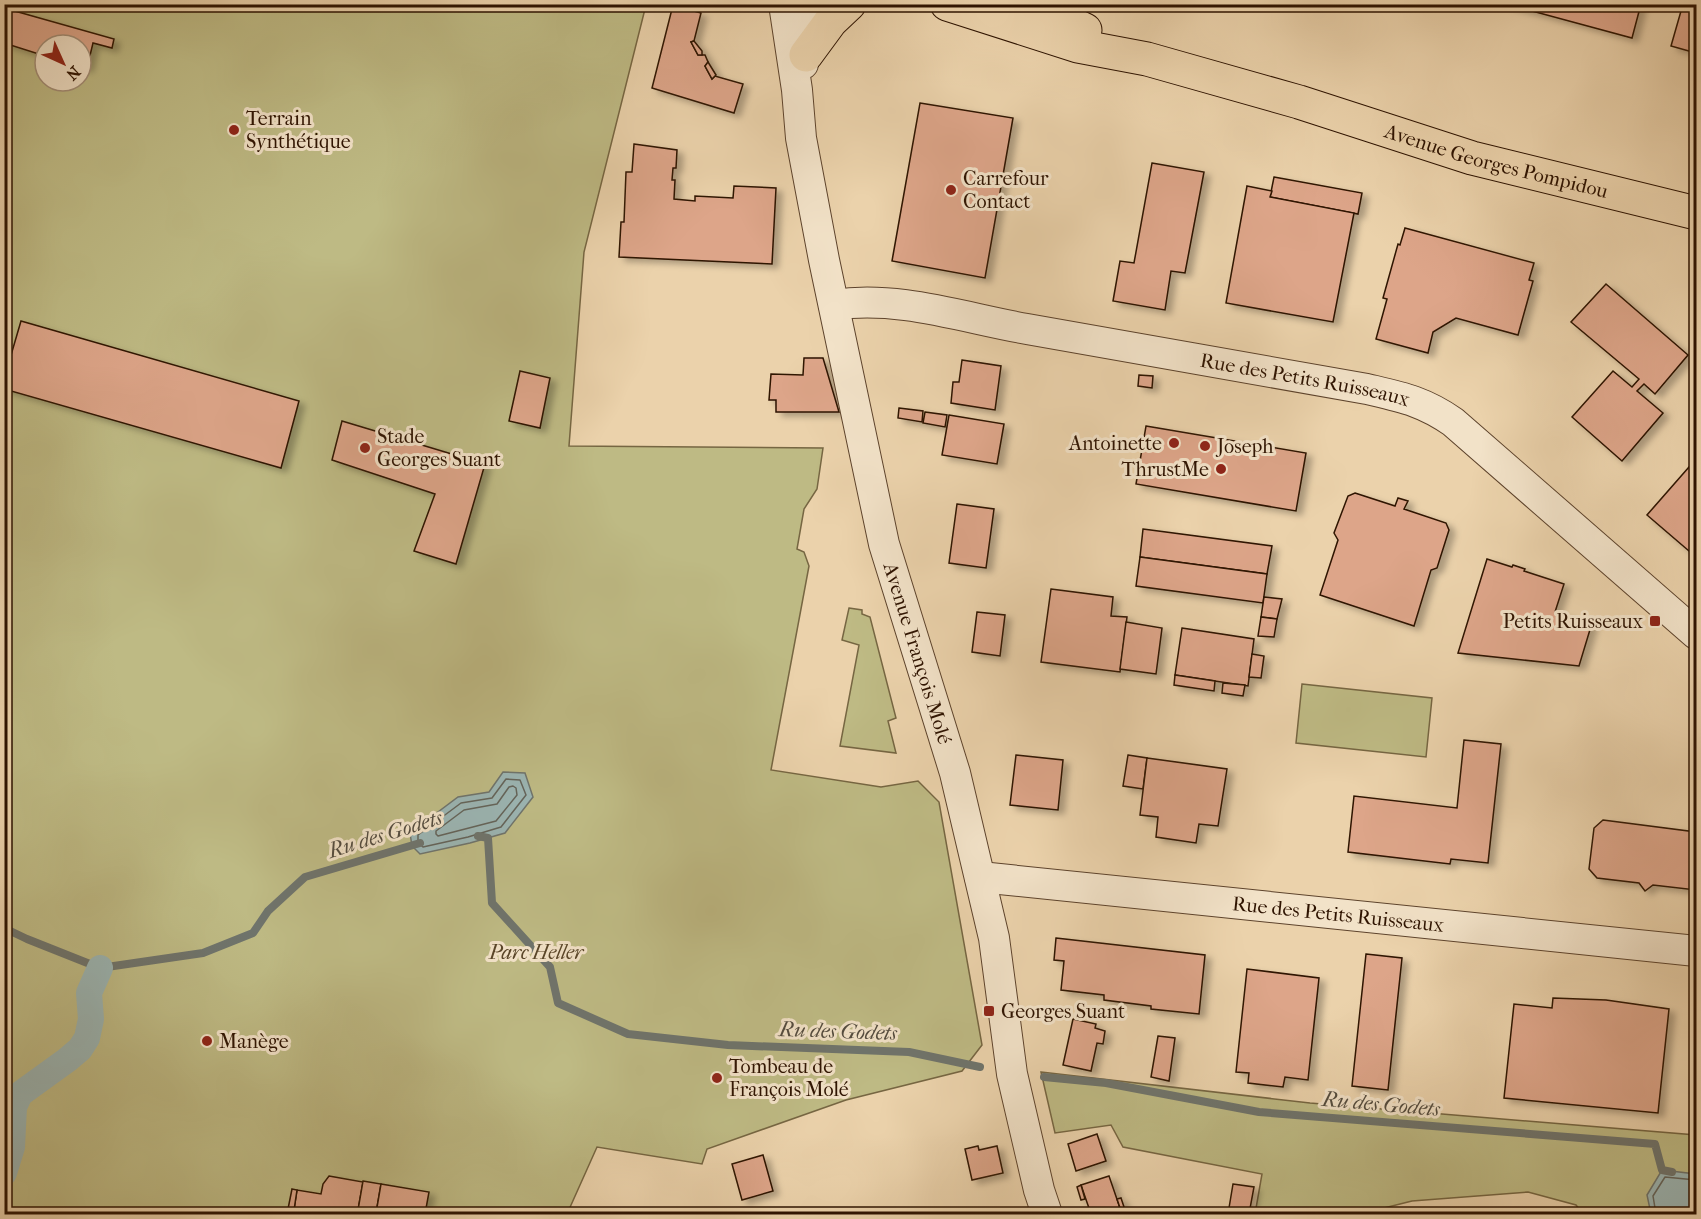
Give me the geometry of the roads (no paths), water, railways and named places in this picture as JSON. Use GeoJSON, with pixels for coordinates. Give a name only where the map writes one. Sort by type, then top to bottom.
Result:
{"type":"FeatureCollection","features":[{"type":"Feature","properties":{"kind":"main road"},"geometry":{"type":"LineString","coordinates":[[806,55],[831,21],[849,4]]}},
{"type":"Feature","properties":{"kind":"main road","name":"Avenue Georges Pompidou"},"geometry":{"type":"LineString","coordinates":[[947,4],[1078,46],[1147,59],[1299,102],[1472,158],[1696,213]]}},
{"type":"Feature","properties":{"kind":"main road","name":"Avenue Georges Pompidou"},"geometry":{"type":"LineString","coordinates":[[1032,4],[1147,59]]}},
{"type":"Feature","properties":{"kind":"main road","name":"Avenue Georges Pompidou"},"geometry":{"type":"LineString","coordinates":[[1299,102],[1450,135],[1668,191],[1696,193]]}},
{"type":"Feature","properties":{"kind":"street","name":"Avenue François Molé"},"geometry":{"type":"LineString","coordinates":[[784,4],[797,90],[801,138],[824,260],[884,544],[955,773],[994,938],[1012,1074],[1047,1215]]}},
{"type":"Feature","properties":{"kind":"street","name":"Avenue François Molé"},"geometry":{"type":"LineString","coordinates":[[797,90],[806,55],[811,4]]}},
{"type":"Feature","properties":{"kind":"street","name":"Rue des Petits Ruisseaux"},"geometry":{"type":"LineString","coordinates":[[834,305],[901,304],[1024,329],[1367,389],[1414,400],[1436,410],[1453,422],[1696,634]]}},
{"type":"Feature","properties":{"kind":"street","name":"Rue des Petits Ruisseaux"},"geometry":{"type":"LineString","coordinates":[[980,877],[1696,951]]}},
{"type":"Feature","properties":{"kind":"water"},"geometry":{"type":"Polygon","coordinates":[[[503,772],[525,773],[533,797],[505,833],[420,854],[412,846],[410,833],[458,797],[489,792],[503,772]]]}},
{"type":"Feature","properties":{"kind":"water"},"geometry":{"type":"Polygon","coordinates":[[[1662,1170],[1696,1174],[1696,1214],[1651,1214],[1647,1195],[1662,1170]]]}},
{"type":"Feature","properties":{"kind":"waterway","name":"Ru des Godets"},"geometry":{"type":"LineString","coordinates":[[478,836],[488,838],[492,903],[550,967],[558,1003],[628,1034],[728,1045],[909,1052],[980,1067]]}},
{"type":"Feature","properties":{"kind":"waterway","name":"Ru des Godets"},"geometry":{"type":"LineString","coordinates":[[4,928],[100,968],[203,953],[253,933],[268,911],[305,877],[420,843]]}},
{"type":"Feature","properties":{"kind":"waterway"},"geometry":{"type":"LineString","coordinates":[[4,1173],[12,1147],[14,1107],[20,1094],[67,1060],[80,1049],[87,1038],[91,1019],[89,993],[100,968]]}},
{"type":"Feature","properties":{"kind":"waterway","name":"Ru des Godets"},"geometry":{"type":"LineString","coordinates":[[1044,1077],[1106,1083],[1259,1112],[1655,1144],[1662,1170],[1672,1172]]}},
{"type":"Feature","properties":{"kind":"place","name":"Terrain Synthétique"},"geometry":{"type":"Point","coordinates":[234,130]}},
{"type":"Feature","properties":{"kind":"place","name":"Carrefour Contact"},"geometry":{"type":"Point","coordinates":[951,190]}},
{"type":"Feature","properties":{"kind":"place","name":"Antoinette"},"geometry":{"type":"Point","coordinates":[1174,443]}},
{"type":"Feature","properties":{"kind":"place","name":"Joseph"},"geometry":{"type":"Point","coordinates":[1205,446]}},
{"type":"Feature","properties":{"kind":"place","name":"Stade Georges Suant"},"geometry":{"type":"Point","coordinates":[365,448]}},
{"type":"Feature","properties":{"kind":"place","name":"ThrustMe"},"geometry":{"type":"Point","coordinates":[1221,469]}},
{"type":"Feature","properties":{"kind":"place","name":"Petits Ruisseaux"},"geometry":{"type":"Point","coordinates":[1655,621]}},
{"type":"Feature","properties":{"kind":"place","name":"Georges Suant"},"geometry":{"type":"Point","coordinates":[989,1011]}},
{"type":"Feature","properties":{"kind":"place","name":"Manège"},"geometry":{"type":"Point","coordinates":[207,1041]}},
{"type":"Feature","properties":{"kind":"place","name":"Tombeau de François Molé"},"geometry":{"type":"Point","coordinates":[717,1078]}},
{"type":"Feature","properties":{"kind":"park label","name":"Parc Heller"},"geometry":{"type":"Point","coordinates":[536,952]}}]}
